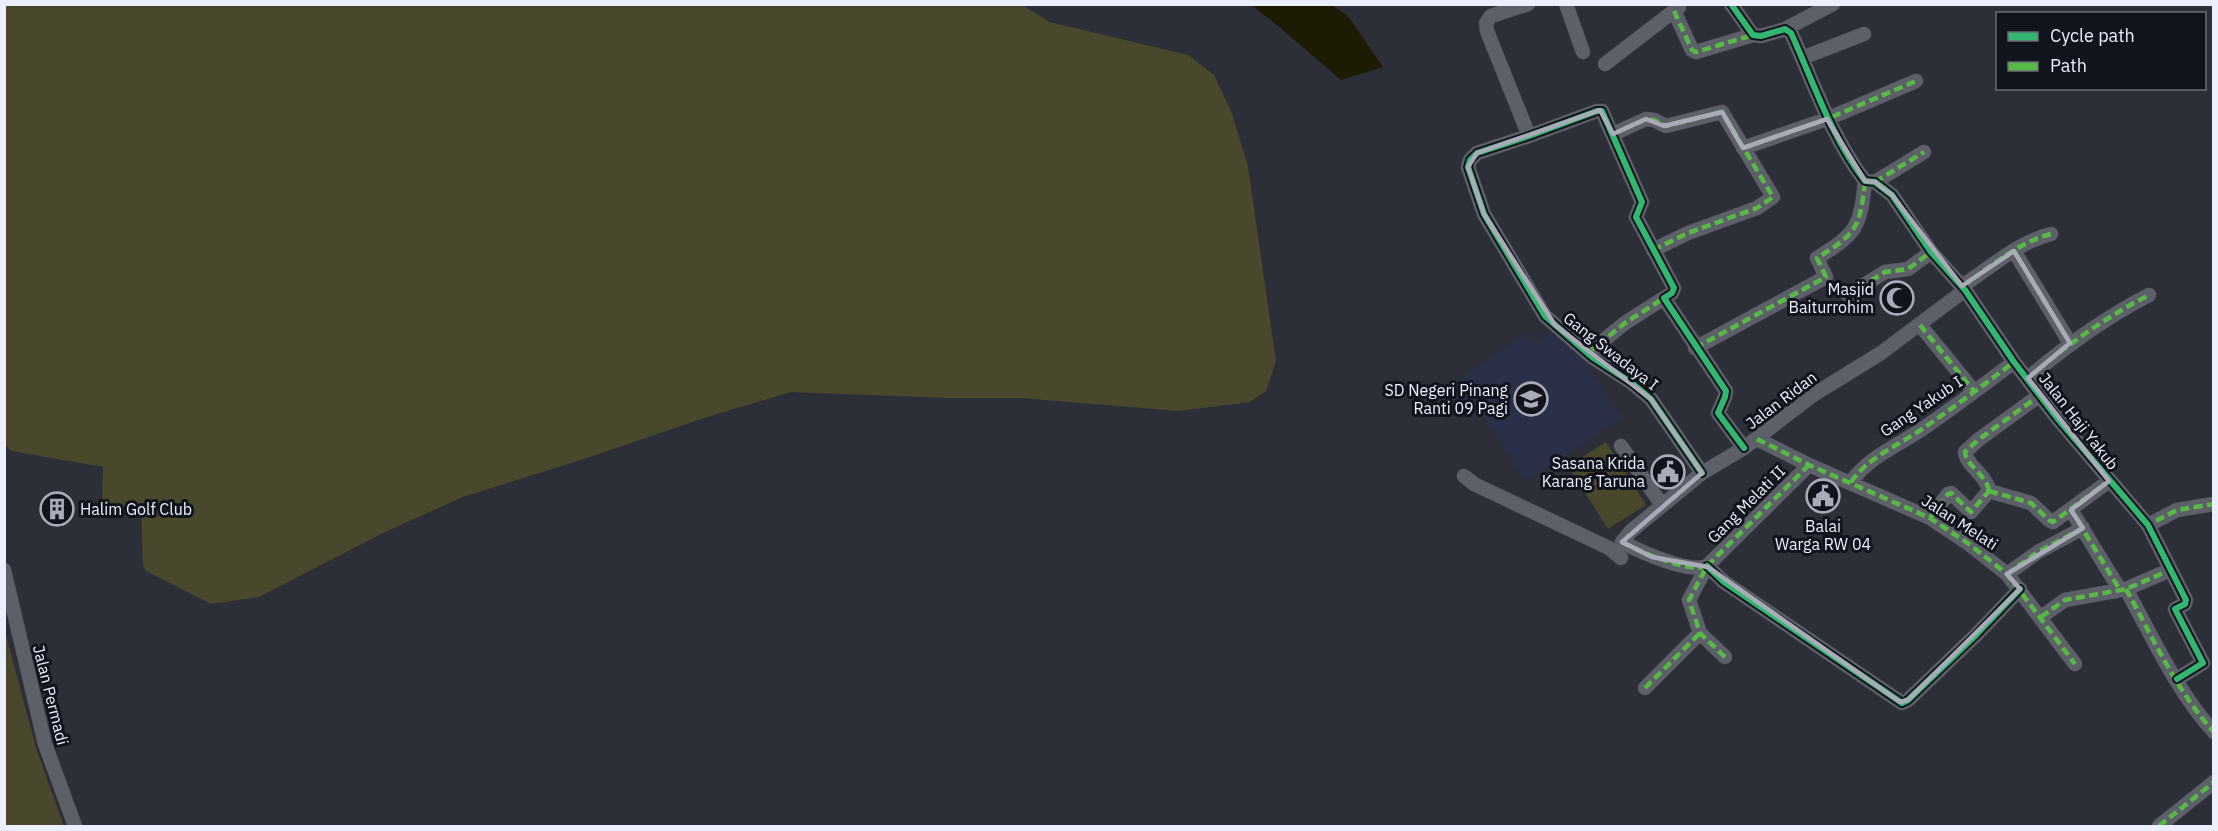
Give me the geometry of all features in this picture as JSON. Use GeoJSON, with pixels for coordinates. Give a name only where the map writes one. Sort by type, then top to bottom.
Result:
{"type":"FeatureCollection","features":[{"type":"Feature","properties":{"kind":"street"},"geometry":{"type":"LineString","coordinates":[[1528,4],[1488,19],[1487,31],[1529,136],[1600,110],[1613,134],[1642,202],[1636,217],[1674,288],[1672,293],[1626,323],[1588,353]]}},
{"type":"Feature","properties":{"kind":"street"},"geometry":{"type":"LineString","coordinates":[[1566,4],[1583,52]]}},
{"type":"Feature","properties":{"kind":"street"},"geometry":{"type":"LineString","coordinates":[[1731,4],[1753,34]]}},
{"type":"Feature","properties":{"kind":"street"},"geometry":{"type":"LineString","coordinates":[[1605,64],[1679,7],[1692,50],[1696,52],[1753,34],[1761,36],[1785,29],[1833,4]]}},
{"type":"Feature","properties":{"kind":"street","name":"Jalan Haji Yakub"},"geometry":{"type":"LineString","coordinates":[[1785,29],[1791,33],[1827,119],[1846,154],[1870,182],[1892,195],[1931,252],[1964,288],[2014,362],[2109,481],[2148,525],[2186,600],[2185,604],[2175,609],[2203,663],[2176,679]]}},
{"type":"Feature","properties":{"kind":"street"},"geometry":{"type":"LineString","coordinates":[[1802,58],[1863,34]]}},
{"type":"Feature","properties":{"kind":"street"},"geometry":{"type":"LineString","coordinates":[[1743,148],[1827,119],[1916,81]]}},
{"type":"Feature","properties":{"kind":"street"},"geometry":{"type":"LineString","coordinates":[[1613,134],[1646,119],[1666,126],[1722,112],[1773,197],[1756,208],[1688,233],[1653,250]]}},
{"type":"Feature","properties":{"kind":"street","name":"Gang Swadaya I"},"geometry":{"type":"LineString","coordinates":[[1529,136],[1477,153],[1470,160],[1468,167],[1484,214],[1545,316],[1588,353],[1651,399],[1702,473]]}},
{"type":"Feature","properties":{"kind":"street"},"geometry":{"type":"LineString","coordinates":[[1695,348],[1826,277],[1817,258],[1844,241],[1855,229],[1862,214],[1870,182],[1924,152]]}},
{"type":"Feature","properties":{"kind":"street","name":"Jalan Ridan"},"geometry":{"type":"LineString","coordinates":[[1707,566],[1700,568],[1652,557],[1622,542],[1624,537],[1702,473],[1744,448],[1814,395],[1881,353],[2014,251],[2051,234]]}},
{"type":"Feature","properties":{"kind":"street"},"geometry":{"type":"LineString","coordinates":[[2014,251],[2070,343]]}},
{"type":"Feature","properties":{"kind":"street"},"geometry":{"type":"LineString","coordinates":[[1848,295],[1885,272],[1908,269],[1931,252]]}},
{"type":"Feature","properties":{"kind":"street"},"geometry":{"type":"LineString","coordinates":[[2028,378],[2070,343],[2120,310],[2149,295]]}},
{"type":"Feature","properties":{"kind":"street"},"geometry":{"type":"LineString","coordinates":[[1664,298],[1695,348],[1726,391],[1718,413],[1744,448]]}},
{"type":"Feature","properties":{"kind":"street"},"geometry":{"type":"LineString","coordinates":[[1920,325],[1974,390]]}},
{"type":"Feature","properties":{"kind":"street","name":"Gang Yakub I"},"geometry":{"type":"LineString","coordinates":[[1851,482],[1880,455],[1926,426],[2014,362]]}},
{"type":"Feature","properties":{"kind":"street"},"geometry":{"type":"LineString","coordinates":[[1930,518],[1951,493],[1971,512],[1989,491],[1989,485],[1966,459],[1965,452],[2040,395]]}},
{"type":"Feature","properties":{"kind":"street","name":"Jalan Melati"},"geometry":{"type":"LineString","coordinates":[[1757,439],[1809,465],[1930,518],[1969,544],[2007,574],[2075,664]]}},
{"type":"Feature","properties":{"kind":"street"},"geometry":{"type":"LineString","coordinates":[[1621,446],[1662,505]]}},
{"type":"Feature","properties":{"kind":"street","name":"Gang Melati II"},"geometry":{"type":"LineString","coordinates":[[1700,633],[1689,600],[1707,566],[1809,465]]}},
{"type":"Feature","properties":{"kind":"street"},"geometry":{"type":"LineString","coordinates":[[1464,476],[1474,484],[1609,548],[1621,558]]}},
{"type":"Feature","properties":{"kind":"street"},"geometry":{"type":"LineString","coordinates":[[1989,491],[2028,501],[2052,522],[2109,481]]}},
{"type":"Feature","properties":{"kind":"street"},"geometry":{"type":"LineString","coordinates":[[2148,525],[2177,510],[2214,504]]}},
{"type":"Feature","properties":{"kind":"street"},"geometry":{"type":"LineString","coordinates":[[2071,510],[2123,590],[2176,679],[2214,732]]}},
{"type":"Feature","properties":{"kind":"street"},"geometry":{"type":"LineString","coordinates":[[2007,574],[2047,547],[2083,528]]}},
{"type":"Feature","properties":{"kind":"street"},"geometry":{"type":"LineString","coordinates":[[1707,566],[1724,582],[1902,703],[1977,634],[2020,590]]}},
{"type":"Feature","properties":{"kind":"street","name":"Jalan Permadi"},"geometry":{"type":"LineString","coordinates":[[4,570],[45,744],[75,826]]}},
{"type":"Feature","properties":{"kind":"street"},"geometry":{"type":"LineString","coordinates":[[2041,617],[2065,600],[2123,590],[2170,570]]}},
{"type":"Feature","properties":{"kind":"street"},"geometry":{"type":"LineString","coordinates":[[1645,688],[1700,633],[1725,657]]}},
{"type":"Feature","properties":{"kind":"street"},"geometry":{"type":"LineString","coordinates":[[2159,826],[2214,782]]}},
{"type":"Feature","properties":{"kind":"highlighted area"},"geometry":{"type":"Polygon","coordinates":[[[1600,110],[1613,134],[1646,119],[1664,126],[1722,112],[1743,148],[1827,119],[1865,181],[1875,182],[1892,195],[1962,286],[2014,251],[2070,343],[2028,378],[2109,481],[2071,510],[2083,528],[2007,574],[2020,589],[1908,700],[1900,702],[1708,567],[1652,557],[1622,542],[1702,473],[1651,399],[1555,325],[1484,214],[1468,167],[1477,153],[1600,110]]]}},
{"type":"Feature","properties":{"kind":"shaded area"},"geometry":{"type":"Polygon","coordinates":[[[4,5],[1022,5],[1050,22],[1188,55],[1214,75],[1231,111],[1248,166],[1276,361],[1266,391],[1250,402],[1178,411],[1020,398],[946,398],[791,392],[707,417],[463,497],[385,532],[259,597],[211,604],[146,571],[143,565],[141,513],[102,512],[103,467],[11,451],[5,444],[4,5]]]}},
{"type":"Feature","properties":{"kind":"shaded area"},"geometry":{"type":"Polygon","coordinates":[[[1251,5],[1332,5],[1348,16],[1383,67],[1341,80],[1251,5]]]}},
{"type":"Feature","properties":{"kind":"shaded area","name":"SD Negeri Pinang Ranti 09 Pagi"},"geometry":{"type":"Polygon","coordinates":[[[1552,332],[1567,345],[1574,344],[1622,418],[1526,481],[1479,410],[1465,417],[1446,388],[1527,333],[1534,344],[1552,332]]]}},
{"type":"Feature","properties":{"kind":"shaded area"},"geometry":{"type":"Polygon","coordinates":[[[1606,442],[1646,505],[1608,529],[1568,466],[1606,442]]]}},
{"type":"Feature","properties":{"kind":"shaded area"},"geometry":{"type":"Polygon","coordinates":[[[4,627],[36,748],[64,826],[5,826],[4,627]]]}},
{"type":"Feature","properties":{"kind":"marked path"},"geometry":{"type":"LineString","coordinates":[[1674,11],[1692,50],[1696,52],[1753,35]]}},
{"type":"Feature","properties":{"kind":"marked path"},"geometry":{"type":"LineString","coordinates":[[1743,148],[1827,119],[1916,81]]}},
{"type":"Feature","properties":{"kind":"marked path"},"geometry":{"type":"LineString","coordinates":[[1613,134],[1646,119],[1666,126],[1722,112],[1773,197],[1757,208],[1688,233],[1653,250]]}},
{"type":"Feature","properties":{"kind":"marked path"},"geometry":{"type":"LineString","coordinates":[[1875,182],[1924,152]]}},
{"type":"Feature","properties":{"kind":"marked path"},"geometry":{"type":"LineString","coordinates":[[1695,348],[1826,277],[1817,258],[1841,242],[1854,228],[1861,209],[1865,181]]}},
{"type":"Feature","properties":{"kind":"marked path"},"geometry":{"type":"LineString","coordinates":[[1962,286],[2016,249],[2051,234]]}},
{"type":"Feature","properties":{"kind":"marked path"},"geometry":{"type":"LineString","coordinates":[[2014,251],[2070,343]]}},
{"type":"Feature","properties":{"kind":"marked path"},"geometry":{"type":"LineString","coordinates":[[1848,295],[1885,272],[1908,269],[1931,252]]}},
{"type":"Feature","properties":{"kind":"marked path"},"geometry":{"type":"LineString","coordinates":[[2028,378],[2086,333],[2149,295]]}},
{"type":"Feature","properties":{"kind":"marked path"},"geometry":{"type":"LineString","coordinates":[[1588,353],[1625,323],[1664,298]]}},
{"type":"Feature","properties":{"kind":"marked path"},"geometry":{"type":"LineString","coordinates":[[1920,325],[1973,390]]}},
{"type":"Feature","properties":{"kind":"marked path"},"geometry":{"type":"LineString","coordinates":[[1851,482],[1867,464],[1928,425],[2014,362]]}},
{"type":"Feature","properties":{"kind":"marked path"},"geometry":{"type":"LineString","coordinates":[[1989,491],[1985,480],[1969,462],[1965,452],[2040,395]]}},
{"type":"Feature","properties":{"kind":"marked path"},"geometry":{"type":"LineString","coordinates":[[1757,439],[1809,465],[1930,518],[1969,544],[2007,574],[2075,664]]}},
{"type":"Feature","properties":{"kind":"marked path"},"geometry":{"type":"LineString","coordinates":[[1725,657],[1700,633],[1689,600],[1707,566],[1809,465]]}},
{"type":"Feature","properties":{"kind":"marked path"},"geometry":{"type":"LineString","coordinates":[[1989,491],[2031,503],[2053,522],[2109,481]]}},
{"type":"Feature","properties":{"kind":"marked path"},"geometry":{"type":"LineString","coordinates":[[1930,518],[1948,494],[1951,493],[1971,512],[1989,491]]}},
{"type":"Feature","properties":{"kind":"marked path"},"geometry":{"type":"LineString","coordinates":[[2150,529],[2148,525],[2177,510],[2214,504]]}},
{"type":"Feature","properties":{"kind":"marked path"},"geometry":{"type":"LineString","coordinates":[[2071,510],[2120,590]]}},
{"type":"Feature","properties":{"kind":"marked path"},"geometry":{"type":"LineString","coordinates":[[2007,574],[2038,552],[2083,528]]}},
{"type":"Feature","properties":{"kind":"marked path"},"geometry":{"type":"LineString","coordinates":[[1622,542],[1652,556],[1677,564],[1699,568],[1707,566]]}},
{"type":"Feature","properties":{"kind":"marked path"},"geometry":{"type":"LineString","coordinates":[[2041,617],[2065,600],[2126,589],[2170,570]]}},
{"type":"Feature","properties":{"kind":"marked path"},"geometry":{"type":"LineString","coordinates":[[2126,589],[2177,682],[2214,732]]}},
{"type":"Feature","properties":{"kind":"marked path"},"geometry":{"type":"LineString","coordinates":[[1645,688],[1700,633]]}},
{"type":"Feature","properties":{"kind":"marked path"},"geometry":{"type":"LineString","coordinates":[[2159,826],[2214,782]]}},
{"type":"Feature","properties":{"kind":"cycle path"},"geometry":{"type":"LineString","coordinates":[[1731,4],[1753,35],[1761,36],[1785,29],[1791,33],[1833,128],[1865,181],[1875,182],[1892,195],[1931,252],[1965,290],[2014,362],[2057,418],[2148,525],[2186,600],[2185,604],[2175,609],[2203,663],[2177,679]]}},
{"type":"Feature","properties":{"kind":"cycle path"},"geometry":{"type":"LineString","coordinates":[[1702,473],[1651,399],[1632,383],[1592,357],[1545,316],[1484,214],[1468,167],[1470,160],[1477,153],[1602,111],[1642,202],[1636,217],[1674,288],[1672,293],[1664,298],[1726,391],[1718,413],[1744,448]]}},
{"type":"Feature","properties":{"kind":"cycle path"},"geometry":{"type":"LineString","coordinates":[[1707,566],[1724,582],[1902,703],[1908,700],[1977,634],[2020,589]]}},
{"type":"Feature","properties":{"kind":"place","name":"Masjid Baiturrohim"},"geometry":{"type":"Point","coordinates":[1897,298]}},
{"type":"Feature","properties":{"kind":"place","name":"SD Negeri Pinang Ranti 09 Pagi"},"geometry":{"type":"Point","coordinates":[1531,399]}},
{"type":"Feature","properties":{"kind":"place","name":"Sasana Krida Karang Taruna"},"geometry":{"type":"Point","coordinates":[1668,472]}},
{"type":"Feature","properties":{"kind":"place","name":"Balai Warga RW 04"},"geometry":{"type":"Point","coordinates":[1823,496]}},
{"type":"Feature","properties":{"kind":"place","name":"Halim Golf Club"},"geometry":{"type":"Point","coordinates":[57,509]}}]}
